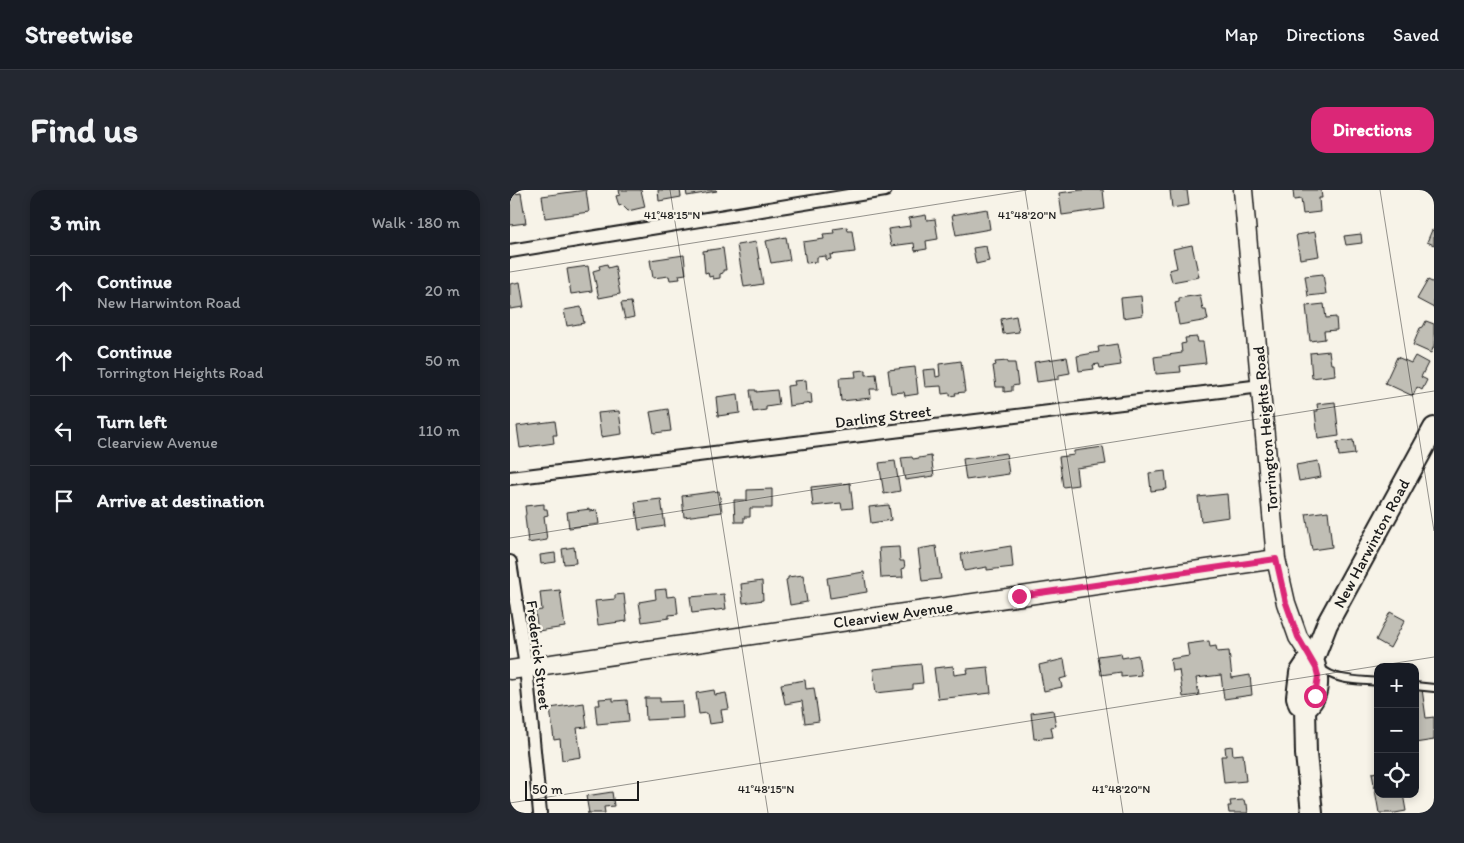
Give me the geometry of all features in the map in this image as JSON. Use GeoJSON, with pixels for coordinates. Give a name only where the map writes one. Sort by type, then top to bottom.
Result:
{"type":"FeatureCollection","features":[{"type":"Feature","properties":{"kind":"main road","name":"New Harwinton Road"},"geometry":{"type":"LineString","coordinates":[[1313,660],[1327,624],[1434,428]]}},
{"type":"Feature","properties":{"kind":"main road"},"geometry":{"type":"LineString","coordinates":[[1312,813],[1306,754],[1305,708],[1311,704],[1315,696],[1318,676],[1313,660]]}},
{"type":"Feature","properties":{"kind":"street"},"geometry":{"type":"LineString","coordinates":[[510,251],[885,190]]}},
{"type":"Feature","properties":{"kind":"street","name":"Torrington Heights Road"},"geometry":{"type":"LineString","coordinates":[[1243,190],[1276,559],[1286,603],[1298,637],[1313,660]]}},
{"type":"Feature","properties":{"kind":"street","name":"Darling Street"},"geometry":{"type":"LineString","coordinates":[[510,478],[1261,386]]}},
{"type":"Feature","properties":{"kind":"street","name":"Clearview Avenue"},"geometry":{"type":"LineString","coordinates":[[518,669],[1276,559]]}},
{"type":"Feature","properties":{"kind":"street","name":"Frederick Street"},"geometry":{"type":"LineString","coordinates":[[510,562],[518,669],[540,813]]}},
{"type":"Feature","properties":{"kind":"lane"},"geometry":{"type":"LineString","coordinates":[[1313,660],[1325,672],[1347,679],[1374,682]]}},
{"type":"Feature","properties":{"kind":"lane"},"geometry":{"type":"LineString","coordinates":[[1419,686],[1434,688]]}},
{"type":"Feature","properties":{"kind":"building"},"geometry":{"type":"Polygon","coordinates":[[[586,190],[589,212],[545,218],[542,196],[586,190]]]}},
{"type":"Feature","properties":{"kind":"building"},"geometry":{"type":"Polygon","coordinates":[[[619,190],[641,190],[645,207],[628,211],[622,205],[619,206],[616,196],[620,195],[619,190]]]}},
{"type":"Feature","properties":{"kind":"building"},"geometry":{"type":"Polygon","coordinates":[[[658,190],[680,190],[681,197],[659,201],[658,190]]]}},
{"type":"Feature","properties":{"kind":"building"},"geometry":{"type":"Polygon","coordinates":[[[686,190],[716,190],[717,191],[687,196],[686,190]]]}},
{"type":"Feature","properties":{"kind":"building"},"geometry":{"type":"Polygon","coordinates":[[[1103,190],[1105,209],[1062,215],[1059,193],[1103,190]]]}},
{"type":"Feature","properties":{"kind":"building"},"geometry":{"type":"Polygon","coordinates":[[[1170,190],[1187,190],[1189,205],[1172,208],[1170,190]]]}},
{"type":"Feature","properties":{"kind":"building"},"geometry":{"type":"Polygon","coordinates":[[[1293,190],[1321,190],[1322,198],[1319,198],[1320,212],[1303,214],[1301,199],[1294,200],[1293,190]]]}},
{"type":"Feature","properties":{"kind":"building"},"geometry":{"type":"Polygon","coordinates":[[[521,193],[526,223],[510,225],[510,195],[521,193]]]}},
{"type":"Feature","properties":{"kind":"building"},"geometry":{"type":"Polygon","coordinates":[[[987,209],[990,229],[956,235],[952,215],[987,209]]]}},
{"type":"Feature","properties":{"kind":"building"},"geometry":{"type":"Polygon","coordinates":[[[926,215],[927,220],[935,219],[938,239],[926,241],[927,249],[915,251],[914,243],[891,246],[888,229],[910,226],[909,218],[926,215]]]}},
{"type":"Feature","properties":{"kind":"building"},"geometry":{"type":"Polygon","coordinates":[[[847,227],[848,231],[852,231],[855,252],[830,255],[831,259],[826,260],[826,256],[817,257],[817,262],[806,263],[803,242],[824,239],[823,234],[834,233],[833,229],[847,227]]]}},
{"type":"Feature","properties":{"kind":"building"},"geometry":{"type":"Polygon","coordinates":[[[1432,230],[1434,231],[1434,245],[1427,242],[1432,230]]]}},
{"type":"Feature","properties":{"kind":"building"},"geometry":{"type":"Polygon","coordinates":[[[1315,232],[1319,256],[1300,259],[1296,235],[1315,232]]]}},
{"type":"Feature","properties":{"kind":"building"},"geometry":{"type":"Polygon","coordinates":[[[1361,234],[1362,243],[1346,245],[1344,236],[1361,234]]]}},
{"type":"Feature","properties":{"kind":"building"},"geometry":{"type":"Polygon","coordinates":[[[786,237],[790,260],[771,263],[766,241],[786,237]]]}},
{"type":"Feature","properties":{"kind":"building"},"geometry":{"type":"Polygon","coordinates":[[[756,242],[763,284],[744,287],[737,245],[756,242]]]}},
{"type":"Feature","properties":{"kind":"building"},"geometry":{"type":"Polygon","coordinates":[[[1192,245],[1199,277],[1172,282],[1169,270],[1177,268],[1173,249],[1192,245]]]}},
{"type":"Feature","properties":{"kind":"building"},"geometry":{"type":"Polygon","coordinates":[[[986,246],[989,261],[976,264],[973,248],[986,246]]]}},
{"type":"Feature","properties":{"kind":"building"},"geometry":{"type":"Polygon","coordinates":[[[723,248],[726,270],[723,270],[723,273],[720,274],[720,278],[713,279],[713,276],[709,277],[708,272],[705,273],[703,251],[723,248]]]}},
{"type":"Feature","properties":{"kind":"building"},"geometry":{"type":"Polygon","coordinates":[[[684,255],[686,274],[679,275],[680,279],[670,280],[669,276],[653,278],[650,260],[684,255]]]}},
{"type":"Feature","properties":{"kind":"building"},"geometry":{"type":"Polygon","coordinates":[[[607,264],[608,268],[615,266],[620,294],[599,298],[593,271],[600,269],[599,266],[607,264]]]}},
{"type":"Feature","properties":{"kind":"building"},"geometry":{"type":"Polygon","coordinates":[[[588,266],[592,291],[571,294],[567,269],[588,266]]]}},
{"type":"Feature","properties":{"kind":"building"},"geometry":{"type":"Polygon","coordinates":[[[1323,274],[1326,294],[1308,296],[1305,276],[1323,274]]]}},
{"type":"Feature","properties":{"kind":"building"},"geometry":{"type":"Polygon","coordinates":[[[1428,280],[1434,283],[1434,308],[1417,299],[1428,280]]]}},
{"type":"Feature","properties":{"kind":"building"},"geometry":{"type":"Polygon","coordinates":[[[520,282],[524,307],[510,309],[510,284],[520,282]]]}},
{"type":"Feature","properties":{"kind":"building"},"geometry":{"type":"Polygon","coordinates":[[[1200,295],[1203,310],[1206,310],[1208,320],[1179,325],[1175,303],[1179,302],[1179,298],[1200,295]]]}},
{"type":"Feature","properties":{"kind":"building"},"geometry":{"type":"Polygon","coordinates":[[[1141,296],[1143,315],[1123,318],[1121,298],[1141,296]]]}},
{"type":"Feature","properties":{"kind":"building"},"geometry":{"type":"Polygon","coordinates":[[[631,302],[634,317],[625,319],[621,303],[631,302]]]}},
{"type":"Feature","properties":{"kind":"building"},"geometry":{"type":"Polygon","coordinates":[[[1324,304],[1326,318],[1336,317],[1337,330],[1324,331],[1325,339],[1310,341],[1306,306],[1324,304]]]}},
{"type":"Feature","properties":{"kind":"building"},"geometry":{"type":"Polygon","coordinates":[[[581,307],[584,323],[567,326],[564,310],[581,307]]]}},
{"type":"Feature","properties":{"kind":"building"},"geometry":{"type":"Polygon","coordinates":[[[1016,316],[1019,332],[1003,334],[1001,319],[1016,316]]]}},
{"type":"Feature","properties":{"kind":"building"},"geometry":{"type":"Polygon","coordinates":[[[1426,321],[1434,324],[1434,346],[1431,353],[1413,345],[1420,328],[1423,327],[1426,321]]]}},
{"type":"Feature","properties":{"kind":"building"},"geometry":{"type":"Polygon","coordinates":[[[1197,337],[1198,342],[1203,342],[1206,363],[1180,366],[1181,372],[1156,374],[1154,357],[1182,353],[1181,344],[1186,343],[1185,338],[1197,337]]]}},
{"type":"Feature","properties":{"kind":"building"},"geometry":{"type":"Polygon","coordinates":[[[1117,344],[1121,365],[1100,368],[1099,364],[1093,365],[1094,369],[1079,371],[1077,356],[1099,352],[1098,347],[1117,344]]]}},
{"type":"Feature","properties":{"kind":"building"},"geometry":{"type":"Polygon","coordinates":[[[1329,351],[1331,364],[1334,364],[1335,375],[1312,378],[1310,353],[1329,351]]]}},
{"type":"Feature","properties":{"kind":"building"},"geometry":{"type":"Polygon","coordinates":[[[1415,356],[1428,363],[1421,377],[1427,380],[1422,390],[1417,387],[1413,396],[1385,383],[1397,357],[1411,363],[1415,356]]]}},
{"type":"Feature","properties":{"kind":"building"},"geometry":{"type":"Polygon","coordinates":[[[1067,357],[1070,373],[1059,375],[1059,379],[1037,382],[1034,362],[1067,357]]]}},
{"type":"Feature","properties":{"kind":"building"},"geometry":{"type":"Polygon","coordinates":[[[961,361],[965,392],[955,393],[956,395],[950,396],[950,393],[942,394],[941,386],[925,387],[923,370],[935,369],[936,377],[940,376],[939,364],[961,361]]]}},
{"type":"Feature","properties":{"kind":"building"},"geometry":{"type":"Polygon","coordinates":[[[1008,361],[1008,363],[1015,363],[1018,385],[1012,386],[1012,391],[1004,392],[1004,387],[996,387],[993,366],[996,365],[995,362],[1008,361]]]}},
{"type":"Feature","properties":{"kind":"building"},"geometry":{"type":"Polygon","coordinates":[[[915,367],[918,394],[905,396],[904,392],[891,393],[888,370],[915,367]]]}},
{"type":"Feature","properties":{"kind":"building"},"geometry":{"type":"Polygon","coordinates":[[[866,370],[866,375],[876,374],[878,389],[870,389],[871,398],[841,401],[839,378],[856,377],[855,371],[866,370]]]}},
{"type":"Feature","properties":{"kind":"building"},"geometry":{"type":"Polygon","coordinates":[[[806,380],[807,393],[811,393],[812,403],[789,406],[787,386],[795,385],[794,381],[806,380]]]}},
{"type":"Feature","properties":{"kind":"building"},"geometry":{"type":"Polygon","coordinates":[[[750,390],[756,390],[756,392],[777,390],[779,405],[753,412],[750,390]]]}},
{"type":"Feature","properties":{"kind":"building"},"geometry":{"type":"Polygon","coordinates":[[[738,394],[740,413],[718,416],[716,397],[738,394]]]}},
{"type":"Feature","properties":{"kind":"building"},"geometry":{"type":"Polygon","coordinates":[[[1335,402],[1339,436],[1318,439],[1315,411],[1318,411],[1317,404],[1335,402]]]}},
{"type":"Feature","properties":{"kind":"building"},"geometry":{"type":"Polygon","coordinates":[[[668,409],[671,431],[654,433],[650,412],[668,409]]]}},
{"type":"Feature","properties":{"kind":"building"},"geometry":{"type":"Polygon","coordinates":[[[619,411],[622,434],[601,437],[598,413],[619,411]]]}},
{"type":"Feature","properties":{"kind":"building"},"geometry":{"type":"Polygon","coordinates":[[[555,421],[557,435],[553,435],[554,443],[520,448],[517,426],[555,421]]]}},
{"type":"Feature","properties":{"kind":"building"},"geometry":{"type":"Polygon","coordinates":[[[1353,440],[1355,454],[1339,456],[1337,442],[1353,440]]]}},
{"type":"Feature","properties":{"kind":"building"},"geometry":{"type":"Polygon","coordinates":[[[1103,447],[1106,464],[1076,468],[1078,485],[1063,487],[1059,457],[1074,455],[1074,451],[1103,447]]]}},
{"type":"Feature","properties":{"kind":"building"},"geometry":{"type":"Polygon","coordinates":[[[1006,453],[1009,474],[966,480],[963,459],[1006,453]]]}},
{"type":"Feature","properties":{"kind":"building"},"geometry":{"type":"Polygon","coordinates":[[[931,456],[934,476],[905,480],[901,458],[912,457],[913,459],[931,456]]]}},
{"type":"Feature","properties":{"kind":"building"},"geometry":{"type":"Polygon","coordinates":[[[895,461],[900,491],[884,494],[879,463],[895,461]]]}},
{"type":"Feature","properties":{"kind":"building"},"geometry":{"type":"Polygon","coordinates":[[[1318,461],[1321,477],[1299,481],[1296,465],[1318,461]]]}},
{"type":"Feature","properties":{"kind":"building"},"geometry":{"type":"Polygon","coordinates":[[[1165,471],[1167,489],[1151,491],[1149,473],[1165,471]]]}},
{"type":"Feature","properties":{"kind":"building"},"geometry":{"type":"Polygon","coordinates":[[[850,483],[853,508],[842,509],[841,503],[813,506],[811,487],[850,483]]]}},
{"type":"Feature","properties":{"kind":"building"},"geometry":{"type":"Polygon","coordinates":[[[772,489],[772,508],[750,508],[750,517],[744,517],[744,522],[735,522],[734,500],[747,500],[747,490],[772,489]]]}},
{"type":"Feature","properties":{"kind":"building"},"geometry":{"type":"Polygon","coordinates":[[[719,491],[722,512],[684,517],[682,496],[719,491]]]}},
{"type":"Feature","properties":{"kind":"building"},"geometry":{"type":"Polygon","coordinates":[[[1227,494],[1229,517],[1201,521],[1198,497],[1227,494]]]}},
{"type":"Feature","properties":{"kind":"building"},"geometry":{"type":"Polygon","coordinates":[[[661,499],[665,526],[639,530],[635,502],[661,499]]]}},
{"type":"Feature","properties":{"kind":"building"},"geometry":{"type":"Polygon","coordinates":[[[544,504],[544,509],[547,509],[548,515],[544,516],[547,540],[528,543],[525,506],[544,504]]]}},
{"type":"Feature","properties":{"kind":"building"},"geometry":{"type":"Polygon","coordinates":[[[889,505],[891,520],[871,523],[869,507],[889,505]]]}},
{"type":"Feature","properties":{"kind":"building"},"geometry":{"type":"Polygon","coordinates":[[[590,509],[590,511],[597,510],[599,524],[569,528],[567,512],[590,509]]]}},
{"type":"Feature","properties":{"kind":"building"},"geometry":{"type":"Polygon","coordinates":[[[1328,511],[1332,547],[1312,550],[1306,514],[1328,511]]]}},
{"type":"Feature","properties":{"kind":"building"},"geometry":{"type":"Polygon","coordinates":[[[936,546],[941,579],[922,581],[918,549],[936,546]]]}},
{"type":"Feature","properties":{"kind":"building"},"geometry":{"type":"Polygon","coordinates":[[[1011,546],[1013,567],[987,570],[987,567],[964,571],[961,554],[1011,546]]]}},
{"type":"Feature","properties":{"kind":"building"},"geometry":{"type":"Polygon","coordinates":[[[574,547],[576,563],[564,564],[562,549],[574,547]]]}},
{"type":"Feature","properties":{"kind":"building"},"geometry":{"type":"Polygon","coordinates":[[[899,547],[900,561],[904,561],[905,568],[902,569],[903,577],[881,578],[879,548],[899,547]]]}},
{"type":"Feature","properties":{"kind":"building"},"geometry":{"type":"Polygon","coordinates":[[[555,553],[556,562],[541,564],[540,555],[555,553]]]}},
{"type":"Feature","properties":{"kind":"building"},"geometry":{"type":"Polygon","coordinates":[[[864,572],[867,592],[830,598],[827,578],[864,572]]]}},
{"type":"Feature","properties":{"kind":"building"},"geometry":{"type":"Polygon","coordinates":[[[803,575],[807,602],[790,605],[786,580],[788,577],[803,575]]]}},
{"type":"Feature","properties":{"kind":"building"},"geometry":{"type":"Polygon","coordinates":[[[762,581],[763,600],[743,603],[741,584],[762,581]]]}},
{"type":"Feature","properties":{"kind":"building"},"geometry":{"type":"Polygon","coordinates":[[[666,589],[667,597],[676,596],[678,614],[669,615],[669,618],[642,622],[639,602],[656,599],[655,590],[666,589]]]}},
{"type":"Feature","properties":{"kind":"building"},"geometry":{"type":"Polygon","coordinates":[[[560,590],[565,627],[538,631],[535,611],[542,610],[540,592],[560,590]]]}},
{"type":"Feature","properties":{"kind":"building"},"geometry":{"type":"Polygon","coordinates":[[[624,594],[627,621],[598,625],[595,601],[615,599],[615,595],[624,594]]]}},
{"type":"Feature","properties":{"kind":"building"},"geometry":{"type":"Polygon","coordinates":[[[724,594],[726,609],[692,613],[690,597],[724,594]]]}},
{"type":"Feature","properties":{"kind":"building"},"geometry":{"type":"Polygon","coordinates":[[[1390,612],[1405,620],[1390,648],[1376,640],[1390,612]]]}},
{"type":"Feature","properties":{"kind":"building"},"geometry":{"type":"Polygon","coordinates":[[[1209,641],[1210,647],[1216,646],[1217,652],[1229,651],[1232,678],[1250,675],[1252,695],[1224,699],[1221,675],[1196,678],[1199,695],[1183,697],[1179,670],[1172,671],[1170,659],[1189,656],[1187,644],[1209,641]]]}},
{"type":"Feature","properties":{"kind":"building"},"geometry":{"type":"Polygon","coordinates":[[[1121,653],[1122,658],[1138,655],[1141,675],[1121,677],[1121,672],[1101,675],[1098,656],[1121,653]]]}},
{"type":"Feature","properties":{"kind":"building"},"geometry":{"type":"Polygon","coordinates":[[[1064,659],[1067,677],[1060,679],[1062,687],[1044,691],[1039,665],[1064,659]]]}},
{"type":"Feature","properties":{"kind":"building"},"geometry":{"type":"Polygon","coordinates":[[[921,664],[923,683],[913,684],[913,689],[876,693],[873,669],[921,664]]]}},
{"type":"Feature","properties":{"kind":"building"},"geometry":{"type":"Polygon","coordinates":[[[953,666],[954,675],[968,673],[967,669],[988,667],[991,693],[938,699],[934,668],[953,666]]]}},
{"type":"Feature","properties":{"kind":"building"},"geometry":{"type":"Polygon","coordinates":[[[805,680],[806,689],[814,688],[819,721],[805,723],[802,701],[785,704],[781,684],[805,680]]]}},
{"type":"Feature","properties":{"kind":"building"},"geometry":{"type":"Polygon","coordinates":[[[1419,689],[1422,689],[1426,718],[1434,717],[1434,740],[1419,742],[1419,708],[1419,689]]]}},
{"type":"Feature","properties":{"kind":"building"},"geometry":{"type":"Polygon","coordinates":[[[714,690],[715,695],[726,693],[729,709],[721,710],[723,722],[709,724],[707,713],[699,714],[696,693],[714,690]]]}},
{"type":"Feature","properties":{"kind":"building"},"geometry":{"type":"Polygon","coordinates":[[[613,698],[613,701],[627,700],[629,721],[597,724],[595,705],[600,705],[599,699],[613,698]]]}},
{"type":"Feature","properties":{"kind":"building"},"geometry":{"type":"Polygon","coordinates":[[[645,698],[660,698],[660,702],[682,701],[683,718],[646,720],[645,698]]]}},
{"type":"Feature","properties":{"kind":"building"},"geometry":{"type":"Polygon","coordinates":[[[584,703],[587,727],[577,728],[581,757],[562,760],[560,739],[554,740],[550,708],[584,703]]]}},
{"type":"Feature","properties":{"kind":"building"},"geometry":{"type":"Polygon","coordinates":[[[1053,710],[1056,726],[1051,727],[1053,737],[1034,739],[1031,713],[1053,710]]]}},
{"type":"Feature","properties":{"kind":"building"},"geometry":{"type":"Polygon","coordinates":[[[1232,746],[1233,755],[1243,754],[1246,781],[1224,783],[1221,756],[1226,756],[1225,747],[1232,746]]]}},
{"type":"Feature","properties":{"kind":"building"},"geometry":{"type":"Polygon","coordinates":[[[612,792],[614,806],[604,807],[605,813],[589,813],[586,796],[612,792]]]}},
{"type":"Feature","properties":{"kind":"building"},"geometry":{"type":"Polygon","coordinates":[[[1376,798],[1404,798],[1406,811],[1379,813],[1376,798]]]}},
{"type":"Feature","properties":{"kind":"building"},"geometry":{"type":"Polygon","coordinates":[[[1244,800],[1245,804],[1247,804],[1248,813],[1229,813],[1228,806],[1231,806],[1230,801],[1244,800]]]}},
{"type":"Feature","properties":{"kind":"route"},"geometry":{"type":"LineString","coordinates":[[1019,596],[1276,559],[1286,603],[1298,637],[1316,668],[1318,676],[1315,696]]}}]}
